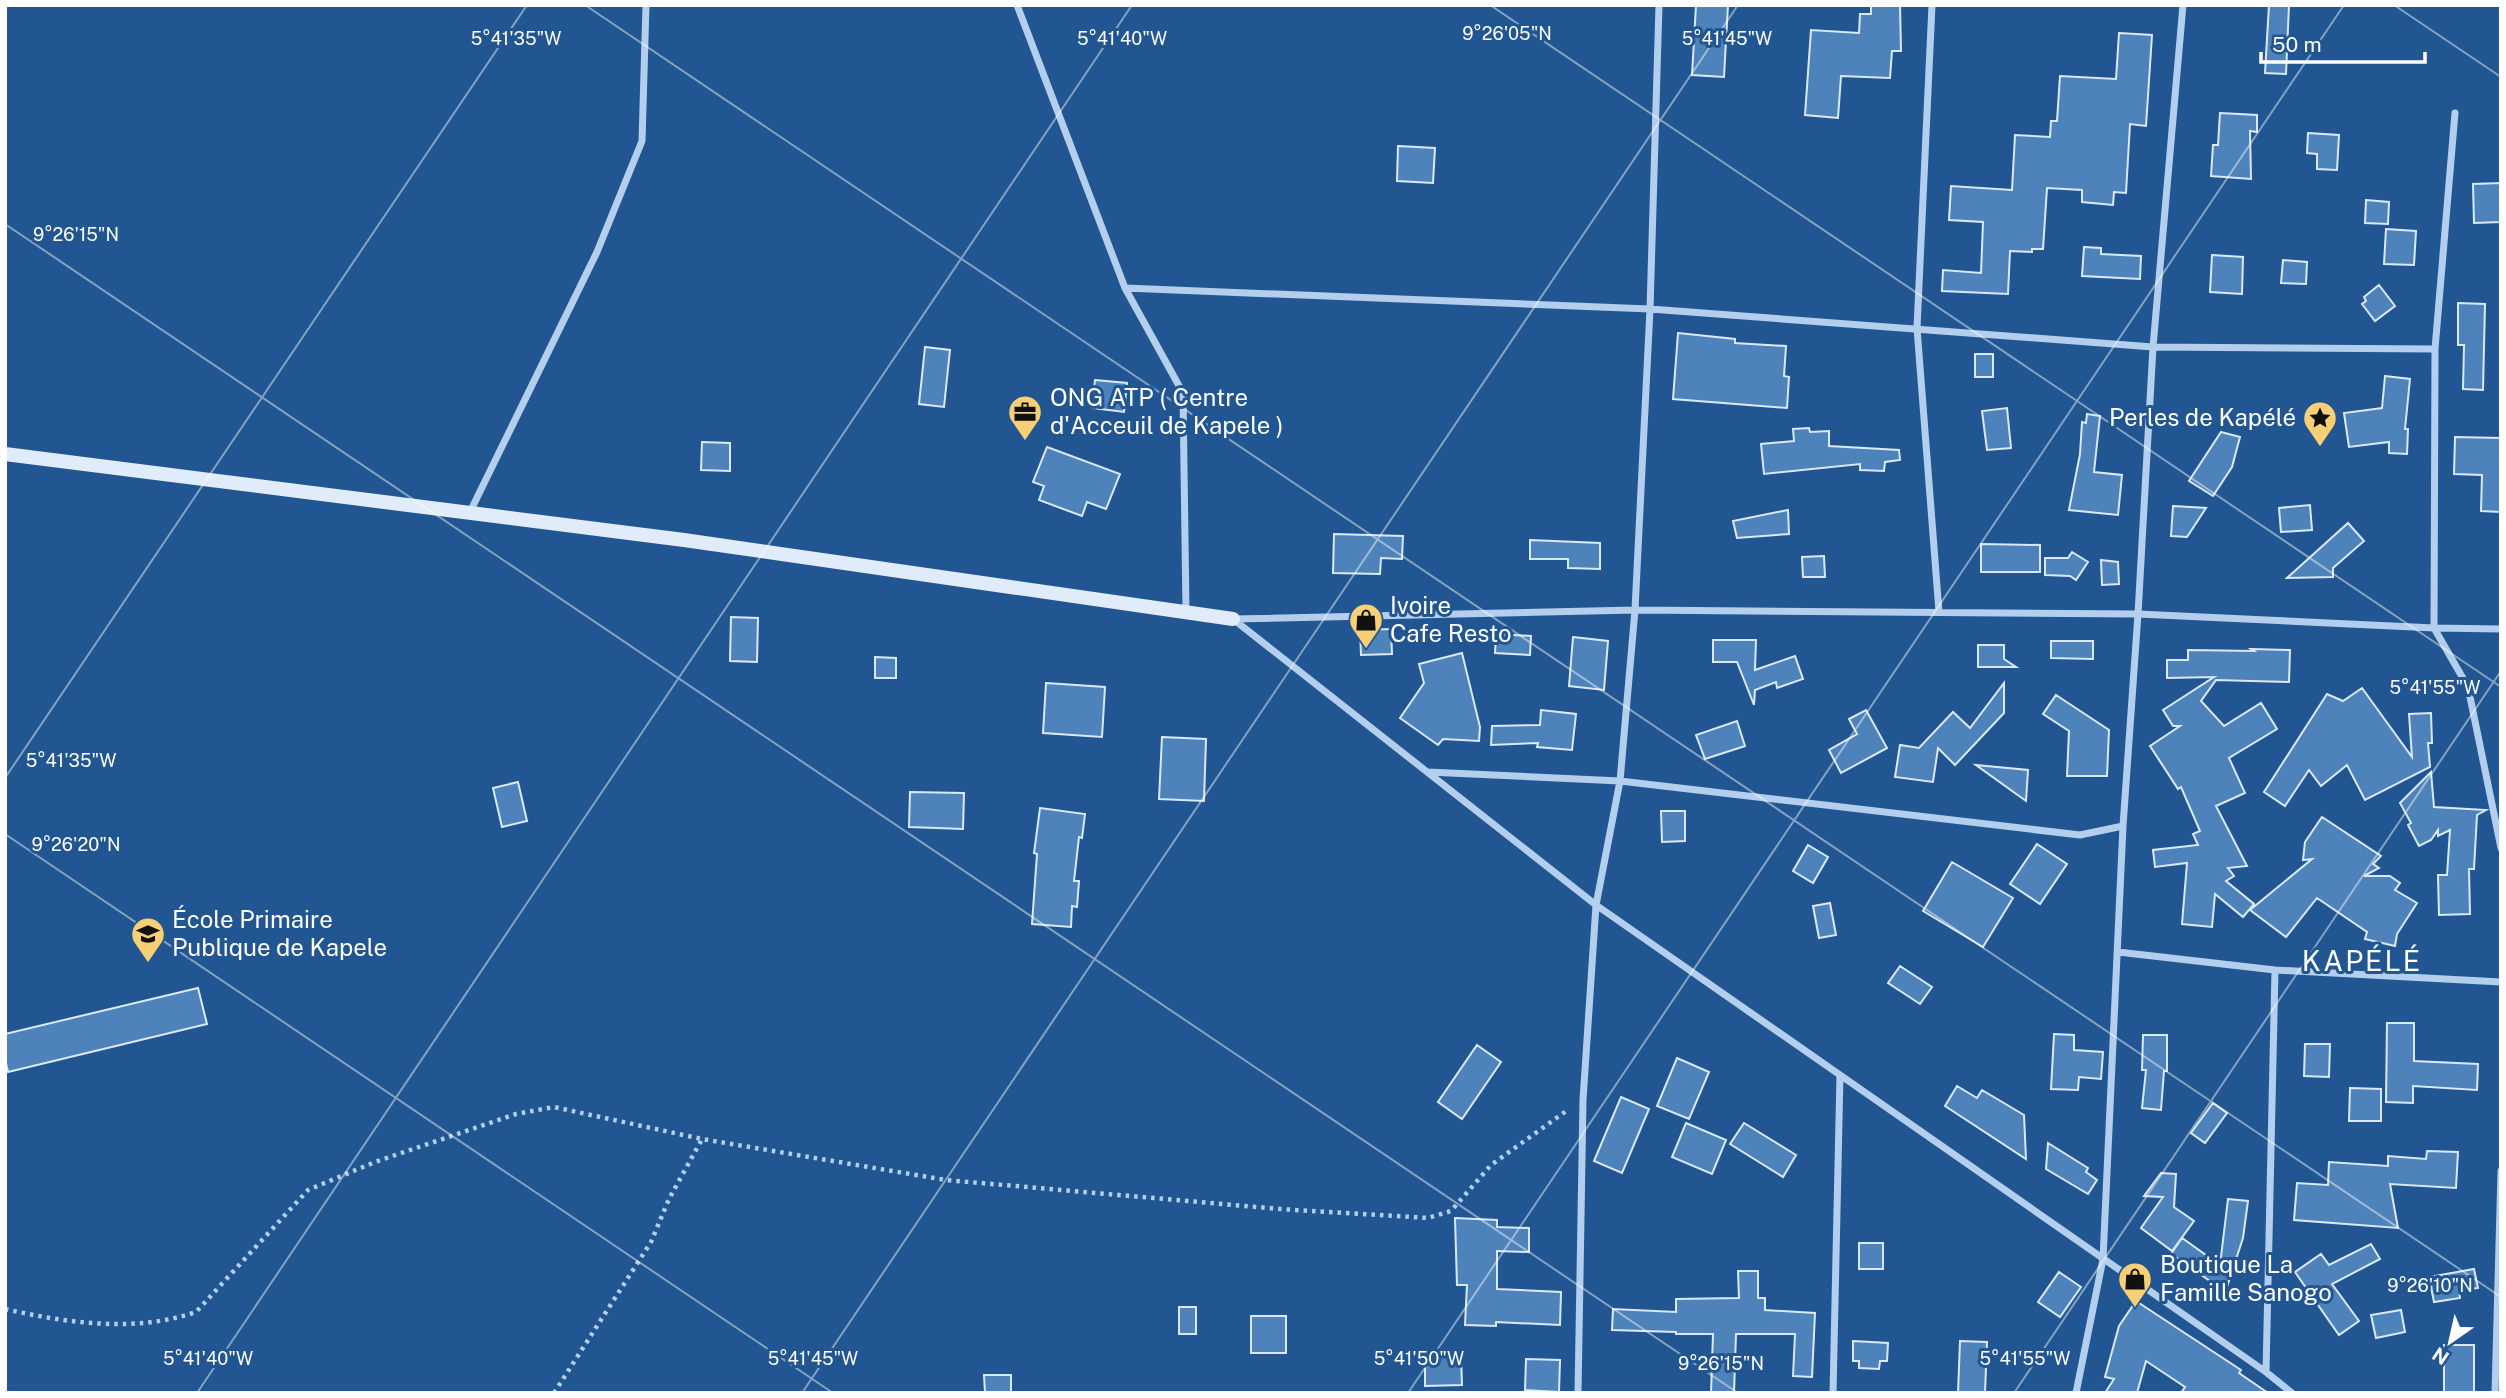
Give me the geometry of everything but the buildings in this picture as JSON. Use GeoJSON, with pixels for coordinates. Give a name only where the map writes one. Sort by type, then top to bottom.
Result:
{"type":"FeatureCollection","features":[{"type":"Feature","properties":{"kind":"street"},"geometry":{"type":"LineString","coordinates":[[469,513],[597,252],[642,141],[646,5]]}},
{"type":"Feature","properties":{"kind":"street"},"geometry":{"type":"LineString","coordinates":[[1017,5],[1125,288],[1183,393],[1186,612]]}},
{"type":"Feature","properties":{"kind":"street"},"geometry":{"type":"LineString","coordinates":[[1578,1393],[1583,1100],[1596,905],[1620,780],[1635,610],[1650,309],[1659,5]]}},
{"type":"Feature","properties":{"kind":"street"},"geometry":{"type":"LineString","coordinates":[[1932,5],[1917,328],[1939,612]]}},
{"type":"Feature","properties":{"kind":"street"},"geometry":{"type":"LineString","coordinates":[[2076,1393],[2103,1259],[2123,826],[2138,614],[2152,347],[2183,5]]}},
{"type":"Feature","properties":{"kind":"street"},"geometry":{"type":"LineString","coordinates":[[2455,114],[2435,349],[2434,628],[2468,687],[2501,848]]}},
{"type":"Feature","properties":{"kind":"street"},"geometry":{"type":"LineString","coordinates":[[1125,288],[1650,309],[2152,347],[2435,349]]}},
{"type":"Feature","properties":{"kind":"street"},"geometry":{"type":"LineString","coordinates":[[5,454],[684,540],[1233,619],[1635,610],[1939,612],[2138,614],[2501,629]]}},
{"type":"Feature","properties":{"kind":"street"},"geometry":{"type":"LineString","coordinates":[[1233,619],[1596,905],[2266,1371],[2292,1393]]}},
{"type":"Feature","properties":{"kind":"street"},"geometry":{"type":"LineString","coordinates":[[1427,772],[1620,780],[2080,835],[2123,826]]}},
{"type":"Feature","properties":{"kind":"street"},"geometry":{"type":"LineString","coordinates":[[2118,952],[2275,970],[2501,982]]}},
{"type":"Feature","properties":{"kind":"street"},"geometry":{"type":"LineString","coordinates":[[2266,1371],[2275,970]]}},
{"type":"Feature","properties":{"kind":"street"},"geometry":{"type":"LineString","coordinates":[[1833,1393],[1840,1075]]}},
{"type":"Feature","properties":{"kind":"street"},"geometry":{"type":"LineString","coordinates":[[2495,1393],[2501,1171]]}},
{"type":"Feature","properties":{"kind":"path"},"geometry":{"type":"LineString","coordinates":[[5,1309],[55,1320],[127,1324],[177,1318],[196,1312],[308,1190],[375,1162],[516,1114],[554,1107],[702,1139],[946,1180],[1252,1207],[1428,1218],[1451,1211],[1491,1165],[1583,1100]]}},
{"type":"Feature","properties":{"kind":"path"},"geometry":{"type":"LineString","coordinates":[[554,1393],[651,1241],[669,1199],[702,1139]]}},
{"type":"Feature","properties":{"kind":"place","name":"ONG ATP ( Centre d'Acceuil de Kapele )"},"geometry":{"type":"Point","coordinates":[1025,442]}},
{"type":"Feature","properties":{"kind":"place","name":"Perles de Kapélé"},"geometry":{"type":"Point","coordinates":[2320,448]}},
{"type":"Feature","properties":{"kind":"place","name":"Ivoire Cafe Resto"},"geometry":{"type":"Point","coordinates":[1366,650]}},
{"type":"Feature","properties":{"kind":"place","name":"École Primaire Publique de Kapele"},"geometry":{"type":"Point","coordinates":[148,964]}},
{"type":"Feature","properties":{"kind":"place","name":"Boutique La Famille Sanogo"},"geometry":{"type":"Point","coordinates":[2135,1309]}},
{"type":"Feature","properties":{"kind":"district","name":"KAPÉLÉ"},"geometry":{"type":"Point","coordinates":[2362,961]}}]}
